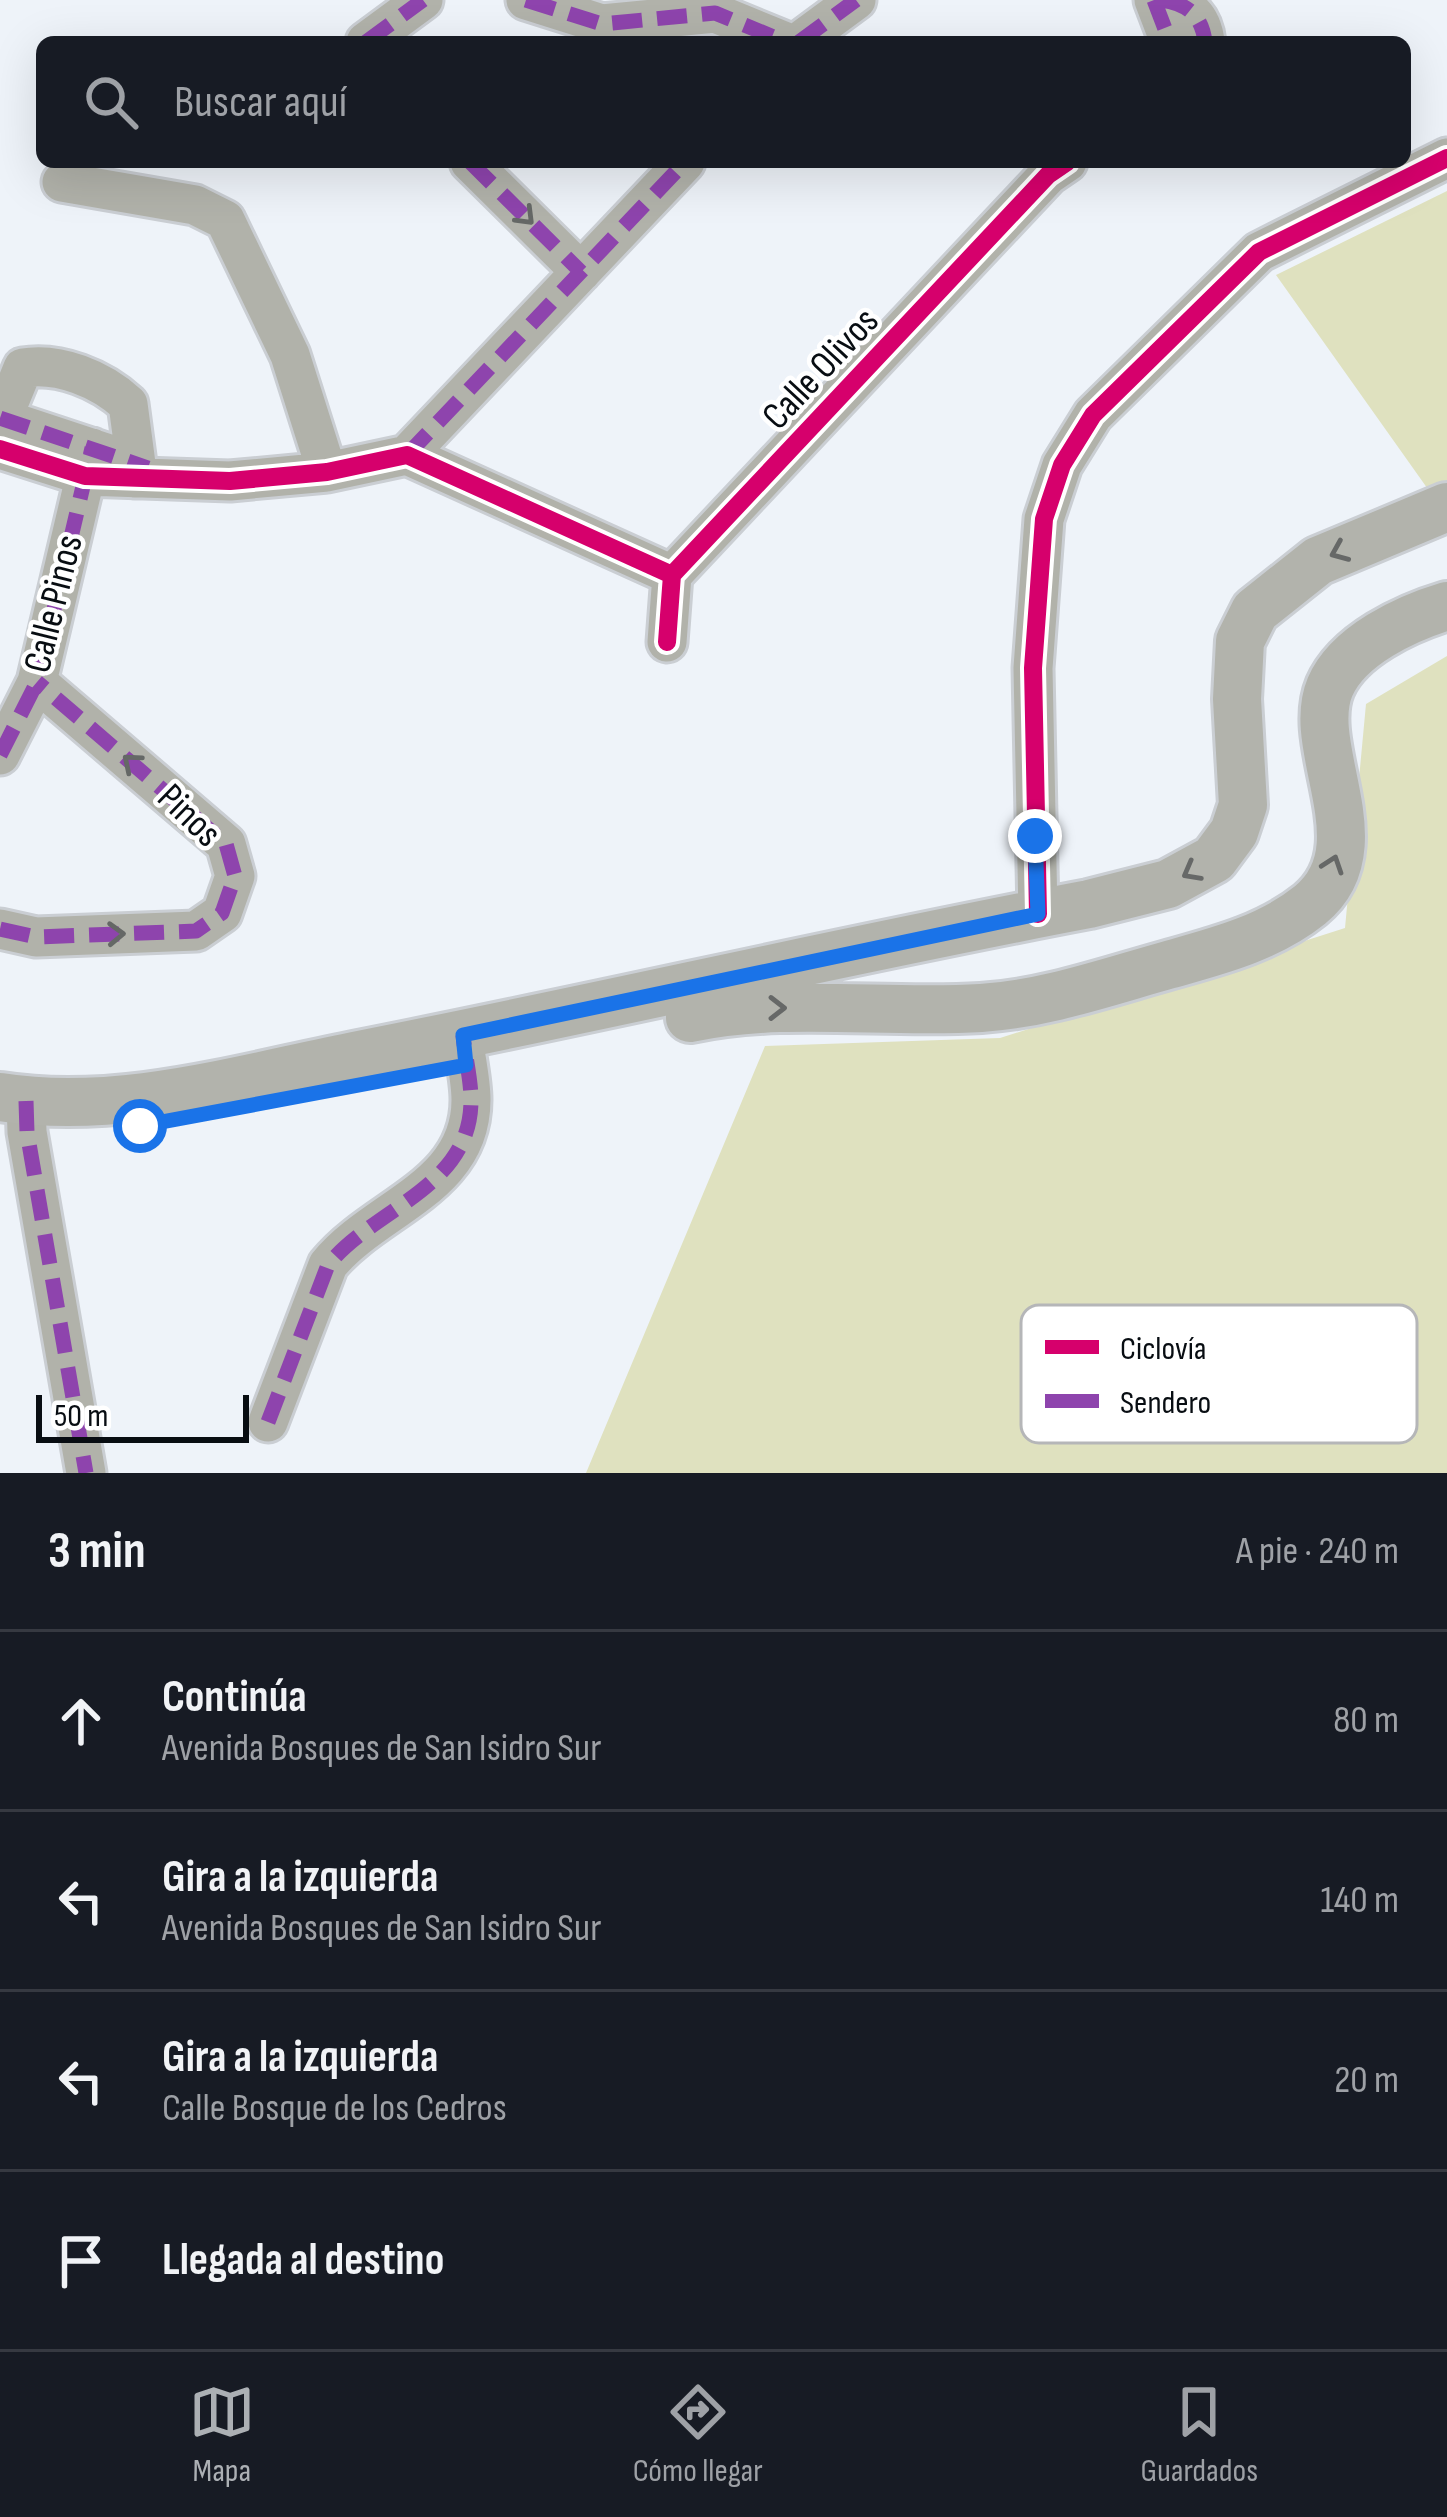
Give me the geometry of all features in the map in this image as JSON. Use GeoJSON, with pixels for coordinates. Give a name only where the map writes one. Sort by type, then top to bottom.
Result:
{"type":"FeatureCollection","features":[{"type":"Feature","properties":{"kind":"main road"},"geometry":{"type":"LineString","coordinates":[[465,1050],[1168,884],[1214,859],[1234,832],[1243,805],[1237,699],[1240,641],[1255,611],[1318,561],[1447,507]]}},
{"type":"Feature","properties":{"kind":"main road"},"geometry":{"type":"LineString","coordinates":[[13,1115],[735,1009],[984,1008],[1051,997],[1245,944],[1313,903],[1334,873],[1342,832],[1327,722],[1329,689],[1343,666],[1401,620],[1447,606]]}},
{"type":"Feature","properties":{"kind":"street"},"geometry":{"type":"LineString","coordinates":[[374,36],[423,0]]}},
{"type":"Feature","properties":{"kind":"street"},"geometry":{"type":"LineString","coordinates":[[526,0],[602,24],[715,13],[771,36]]}},
{"type":"Feature","properties":{"kind":"street"},"geometry":{"type":"LineString","coordinates":[[807,36],[856,0]]}},
{"type":"Feature","properties":{"kind":"street"},"geometry":{"type":"LineString","coordinates":[[1168,36],[1158,0],[1180,2],[1202,23],[1204,36]]}},
{"type":"Feature","properties":{"kind":"street"},"geometry":{"type":"LineString","coordinates":[[1038,914],[1033,668],[1044,519],[1062,465],[1093,415],[1259,252],[1447,158]]}},
{"type":"Feature","properties":{"kind":"street"},"geometry":{"type":"LineString","coordinates":[[476,168],[581,272]]}},
{"type":"Feature","properties":{"kind":"street"},"geometry":{"type":"LineString","coordinates":[[135,471],[128,404],[113,390],[49,363],[23,368],[1,429],[88,462],[135,471],[180,479],[230,481],[327,472],[407,455],[679,168]]}},
{"type":"Feature","properties":{"kind":"street","name":"Calle Olivos"},"geometry":{"type":"LineString","coordinates":[[672,575],[1058,168]]}},
{"type":"Feature","properties":{"kind":"street"},"geometry":{"type":"LineString","coordinates":[[62,182],[195,205],[225,220],[290,356],[327,472]]}},
{"type":"Feature","properties":{"kind":"street"},"geometry":{"type":"LineString","coordinates":[[407,455],[672,575],[667,642]]}},
{"type":"Feature","properties":{"kind":"street","name":"Calle Pinos"},"geometry":{"type":"LineString","coordinates":[[0,755],[37,682],[88,462]]}},
{"type":"Feature","properties":{"kind":"street","name":"Pinos"},"geometry":{"type":"LineString","coordinates":[[0,929],[36,938],[196,931],[222,914],[235,876],[226,844],[37,682]]}},
{"type":"Feature","properties":{"kind":"street"},"geometry":{"type":"LineString","coordinates":[[268,1422],[328,1265],[341,1249],[440,1177],[455,1157],[466,1133],[471,1101],[465,1050]]}},
{"type":"Feature","properties":{"kind":"street"},"geometry":{"type":"LineString","coordinates":[[13,1115],[86,1473]]}},
{"type":"Feature","properties":{"kind":"green space"},"geometry":{"type":"Polygon","coordinates":[[[1447,191],[1447,516],[1276,275],[1447,191]]]}},
{"type":"Feature","properties":{"kind":"green space"},"geometry":{"type":"Polygon","coordinates":[[[1447,656],[1447,1473],[586,1473],[765,1046],[1000,1038],[1345,928],[1366,704],[1447,656]]]}},
{"type":"Feature","properties":{"kind":"marked path"},"geometry":{"type":"LineString","coordinates":[[374,36],[423,0]]}},
{"type":"Feature","properties":{"kind":"marked path"},"geometry":{"type":"LineString","coordinates":[[526,0],[602,24],[715,13],[771,36]]}},
{"type":"Feature","properties":{"kind":"marked path"},"geometry":{"type":"LineString","coordinates":[[807,36],[856,0]]}},
{"type":"Feature","properties":{"kind":"marked path"},"geometry":{"type":"LineString","coordinates":[[1154,0],[1168,36]]}},
{"type":"Feature","properties":{"kind":"marked path"},"geometry":{"type":"LineString","coordinates":[[1162,0],[1192,13],[1204,36]]}},
{"type":"Feature","properties":{"kind":"marked path"},"geometry":{"type":"LineString","coordinates":[[476,168],[581,272]]}},
{"type":"Feature","properties":{"kind":"marked path"},"geometry":{"type":"LineString","coordinates":[[407,455],[679,168]]}},
{"type":"Feature","properties":{"kind":"marked path"},"geometry":{"type":"LineString","coordinates":[[0,418],[148,468]]}},
{"type":"Feature","properties":{"kind":"marked path"},"geometry":{"type":"LineString","coordinates":[[0,755],[37,682],[92,448]]}},
{"type":"Feature","properties":{"kind":"marked path"},"geometry":{"type":"LineString","coordinates":[[0,929],[36,937],[196,931],[222,913],[235,876],[226,844],[37,682]]}},
{"type":"Feature","properties":{"kind":"marked path"},"geometry":{"type":"LineString","coordinates":[[268,1422],[328,1265],[438,1176],[455,1155],[467,1130],[471,1100],[463,1035]]}},
{"type":"Feature","properties":{"kind":"marked path"},"geometry":{"type":"LineString","coordinates":[[26,1101],[27,1132],[86,1473]]}},
{"type":"Feature","properties":{"kind":"cycle path"},"geometry":{"type":"LineString","coordinates":[[1038,914],[1033,668],[1044,519],[1062,465],[1093,415],[1259,252],[1447,158]]}},
{"type":"Feature","properties":{"kind":"cycle path"},"geometry":{"type":"LineString","coordinates":[[667,642],[672,575],[1058,168]]}},
{"type":"Feature","properties":{"kind":"cycle path"},"geometry":{"type":"LineString","coordinates":[[0,449],[85,476],[230,481],[327,472],[407,455],[672,575]]}},
{"type":"Feature","properties":{"kind":"route"},"geometry":{"type":"LineString","coordinates":[[140,1126],[466,1065],[463,1035],[1038,914],[1035,836]]}}]}
